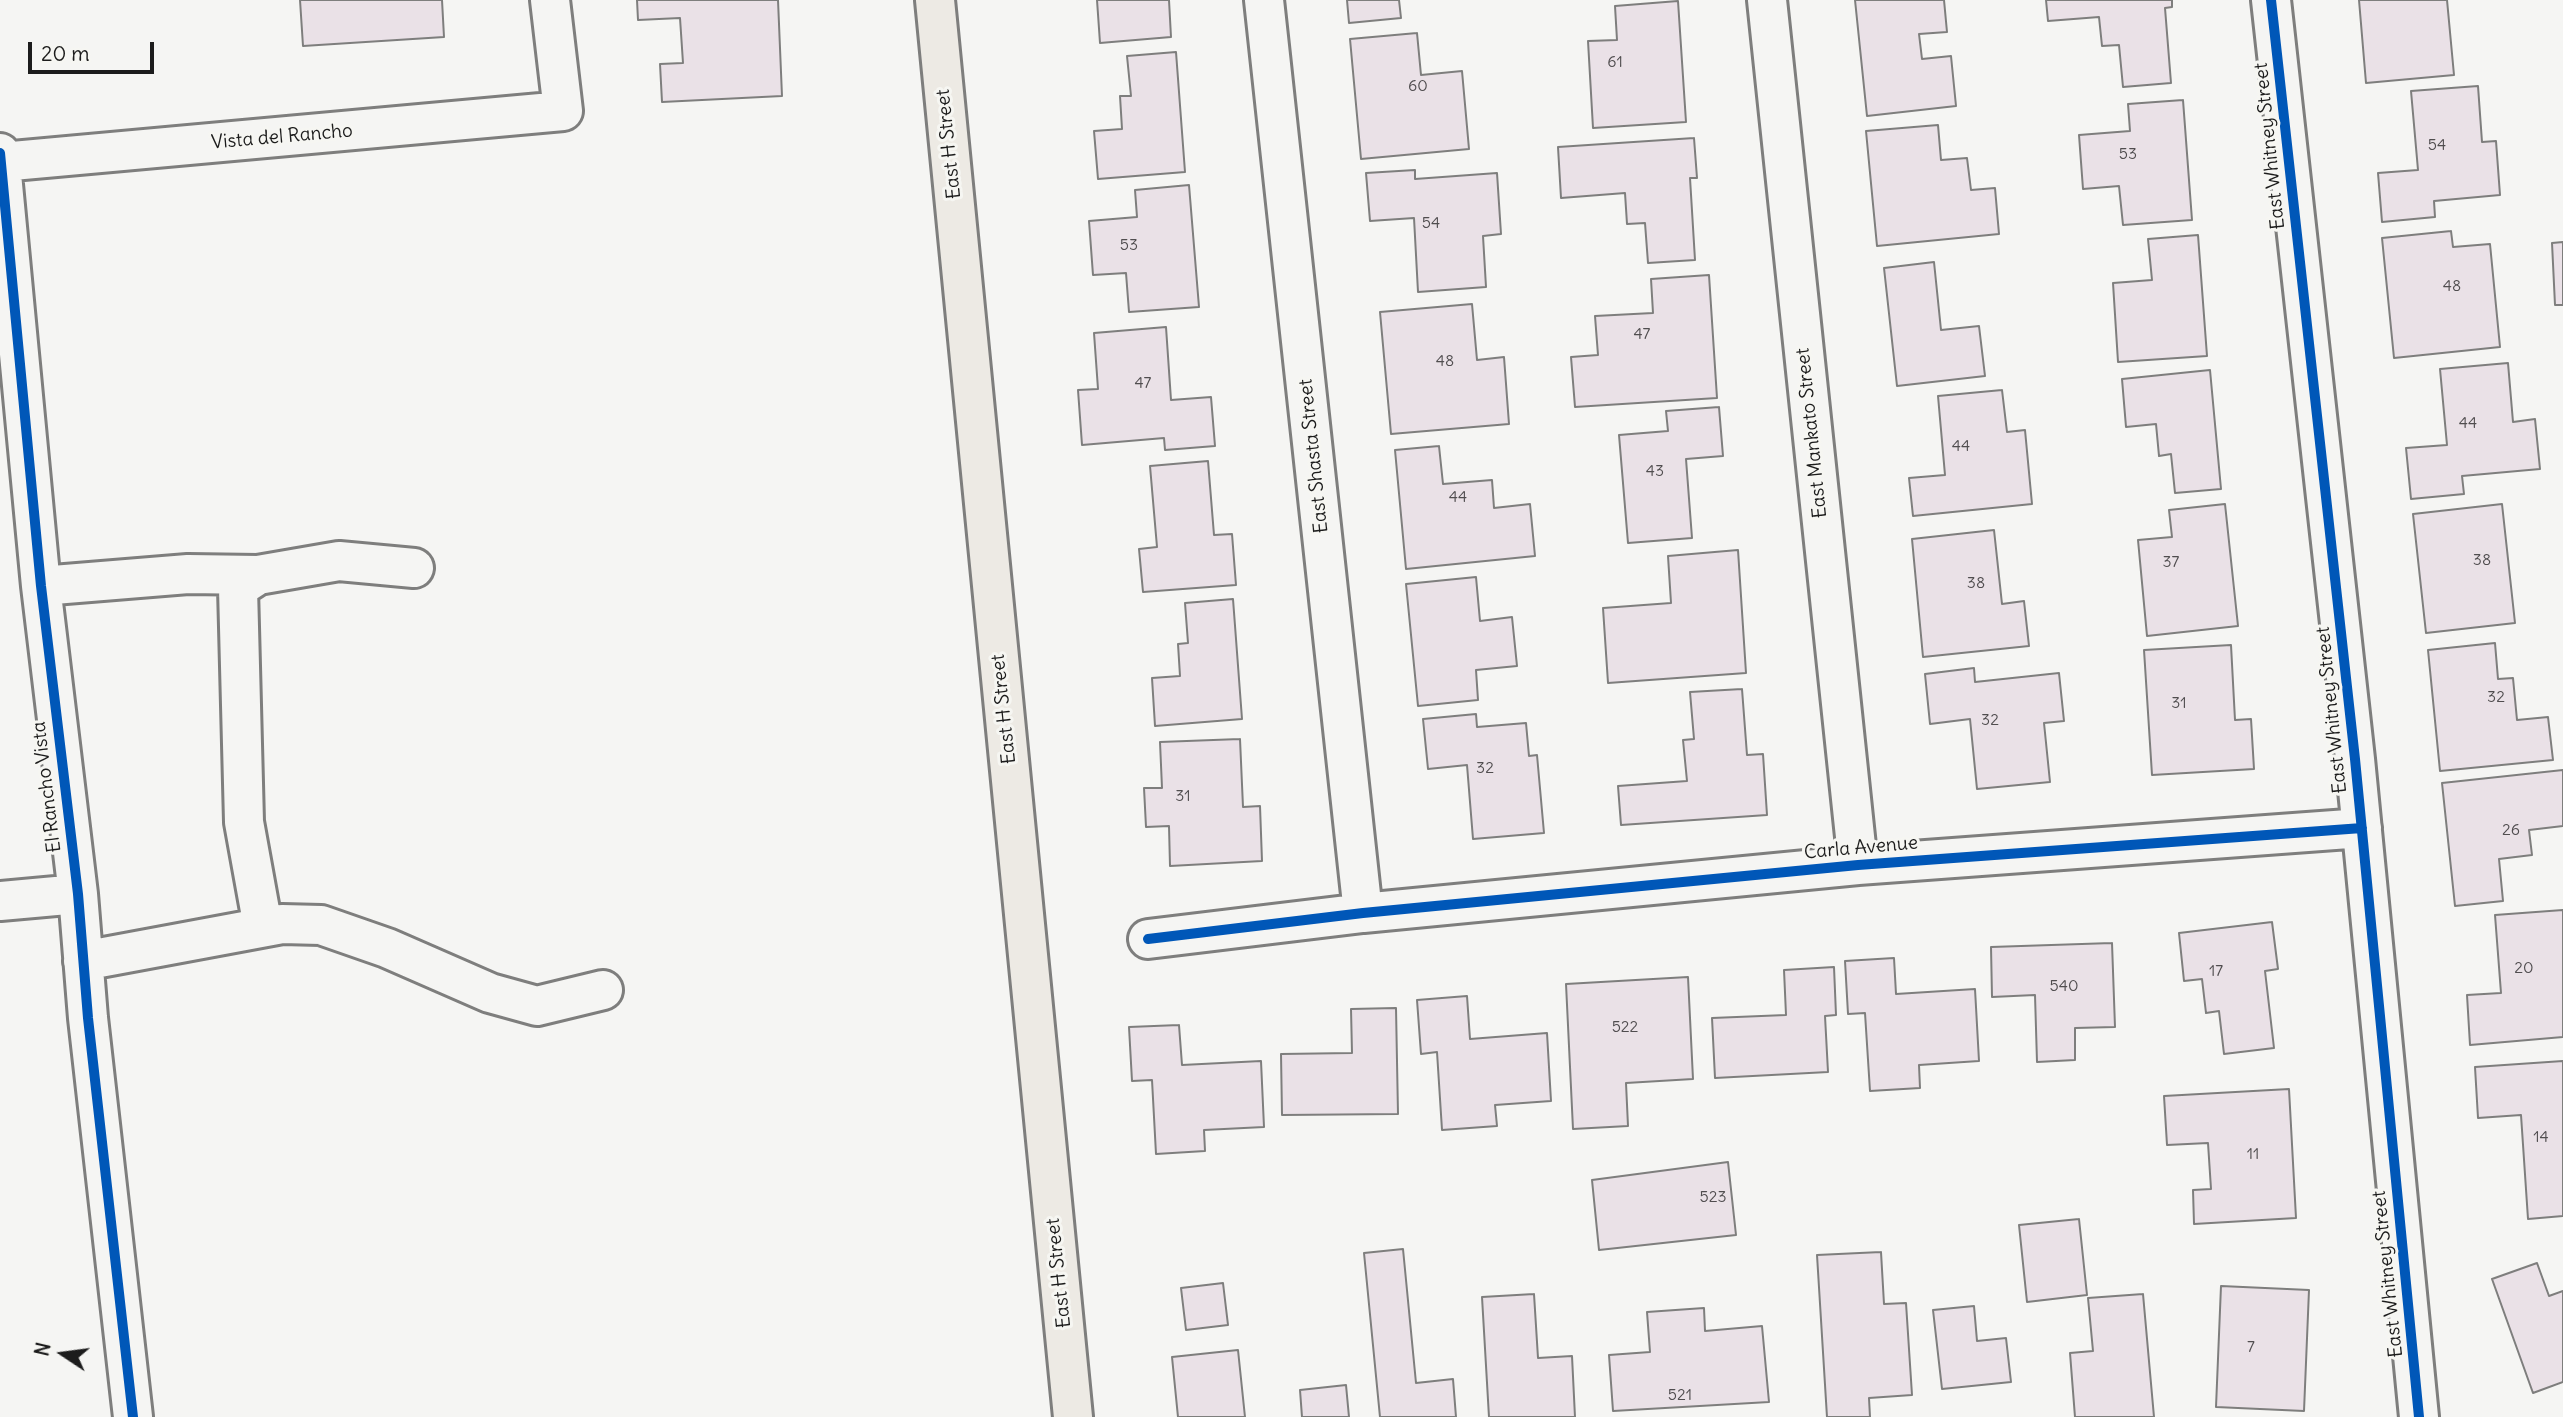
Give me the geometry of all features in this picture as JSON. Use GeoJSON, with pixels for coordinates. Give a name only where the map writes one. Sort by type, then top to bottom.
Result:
{"type":"FeatureCollection","features":[{"type":"Feature","properties":{"kind":"main road","name":"East H Street"},"geometry":{"type":"LineString","coordinates":[[935,0],[1073,1417]]}},
{"type":"Feature","properties":{"kind":"street","name":"Vista del Rancho"},"geometry":{"type":"LineString","coordinates":[[1,157],[563,111],[550,0]]}},
{"type":"Feature","properties":{"kind":"street","name":"East Shasta Street"},"geometry":{"type":"LineString","coordinates":[[1264,0],[1363,913]]}},
{"type":"Feature","properties":{"kind":"street","name":"East Mankato Street"},"geometry":{"type":"LineString","coordinates":[[1767,0],[1858,865]]}},
{"type":"Feature","properties":{"kind":"street","name":"East Whitney Street"},"geometry":{"type":"LineString","coordinates":[[2272,0],[2362,828],[2419,1417]]}},
{"type":"Feature","properties":{"kind":"street","name":"El Rancho Vista"},"geometry":{"type":"LineString","coordinates":[[1,157],[41,586],[78,894],[133,1417]]}},
{"type":"Feature","properties":{"kind":"street"},"geometry":{"type":"LineString","coordinates":[[41,586],[188,574],[258,575],[339,561],[414,568]]}},
{"type":"Feature","properties":{"kind":"street"},"geometry":{"type":"LineString","coordinates":[[258,575],[239,588],[237,636],[244,822],[262,927]]}},
{"type":"Feature","properties":{"kind":"street","name":"Carla Avenue"},"geometry":{"type":"LineString","coordinates":[[1148,939],[1363,913],[1858,865],[2362,828]]}},
{"type":"Feature","properties":{"kind":"street"},"geometry":{"type":"LineString","coordinates":[[0,901],[78,894]]}},
{"type":"Feature","properties":{"kind":"street"},"geometry":{"type":"LineString","coordinates":[[83,961],[262,927],[282,924],[321,925],[387,948],[489,993],[537,1006],[603,990]]}},
{"type":"Feature","properties":{"kind":"building"},"geometry":{"type":"Polygon","coordinates":[[[300,0],[442,0],[444,37],[303,46],[300,0]]]}},
{"type":"Feature","properties":{"kind":"building"},"geometry":{"type":"Polygon","coordinates":[[[637,0],[778,0],[782,96],[662,102],[660,64],[683,63],[680,18],[638,20],[637,0]]]}},
{"type":"Feature","properties":{"kind":"building"},"geometry":{"type":"Polygon","coordinates":[[[1097,0],[1169,0],[1171,37],[1100,43],[1097,0]]]}},
{"type":"Feature","properties":{"kind":"building"},"geometry":{"type":"Polygon","coordinates":[[[1347,0],[1399,0],[1401,18],[1349,23],[1347,0]]]}},
{"type":"Feature","properties":{"kind":"building"},"geometry":{"type":"Polygon","coordinates":[[[1855,0],[1944,0],[1947,32],[1919,34],[1922,59],[1951,56],[1956,106],[1867,116],[1855,0]]]}},
{"type":"Feature","properties":{"kind":"building"},"geometry":{"type":"Polygon","coordinates":[[[2046,0],[2172,0],[2172,7],[2165,8],[2171,83],[2123,87],[2119,45],[2102,46],[2099,17],[2048,21],[2046,0]]]}},
{"type":"Feature","properties":{"kind":"building"},"geometry":{"type":"Polygon","coordinates":[[[2359,0],[2447,0],[2454,75],[2366,83],[2359,0]]]}},
{"type":"Feature","properties":{"kind":"building"},"geometry":{"type":"Polygon","coordinates":[[[1678,1],[1686,122],[1593,128],[1588,41],[1617,40],[1615,6],[1678,1]]]}},
{"type":"Feature","properties":{"kind":"building"},"geometry":{"type":"Polygon","coordinates":[[[1417,33],[1421,75],[1462,71],[1469,149],[1361,159],[1350,39],[1417,33]]]}},
{"type":"Feature","properties":{"kind":"building"},"geometry":{"type":"Polygon","coordinates":[[[1176,52],[1185,172],[1098,179],[1094,131],[1122,129],[1120,96],[1131,96],[1127,56],[1176,52]]]}},
{"type":"Feature","properties":{"kind":"building"},"geometry":{"type":"Polygon","coordinates":[[[2478,86],[2482,142],[2496,141],[2500,195],[2434,201],[2435,217],[2382,222],[2378,173],[2418,170],[2411,91],[2478,86]]]}},
{"type":"Feature","properties":{"kind":"building"},"geometry":{"type":"Polygon","coordinates":[[[2183,100],[2192,220],[2123,225],[2119,186],[2083,189],[2079,135],[2130,131],[2128,104],[2183,100]]]}},
{"type":"Feature","properties":{"kind":"building"},"geometry":{"type":"Polygon","coordinates":[[[1938,125],[1941,160],[1967,158],[1971,190],[1995,188],[1999,234],[1877,246],[1866,131],[1938,125]]]}},
{"type":"Feature","properties":{"kind":"building"},"geometry":{"type":"Polygon","coordinates":[[[1694,138],[1697,178],[1690,178],[1695,260],[1648,263],[1645,223],[1627,224],[1625,193],[1561,198],[1558,147],[1694,138]]]}},
{"type":"Feature","properties":{"kind":"building"},"geometry":{"type":"Polygon","coordinates":[[[1415,170],[1415,179],[1497,173],[1501,234],[1483,236],[1486,287],[1418,292],[1414,218],[1370,221],[1366,173],[1415,170]]]}},
{"type":"Feature","properties":{"kind":"building"},"geometry":{"type":"Polygon","coordinates":[[[1189,185],[1199,307],[1129,312],[1126,273],[1093,275],[1089,221],[1137,217],[1135,190],[1189,185]]]}},
{"type":"Feature","properties":{"kind":"building"},"geometry":{"type":"Polygon","coordinates":[[[2451,231],[2453,247],[2490,244],[2500,347],[2394,358],[2382,238],[2451,231]]]}},
{"type":"Feature","properties":{"kind":"building"},"geometry":{"type":"Polygon","coordinates":[[[2198,235],[2207,356],[2118,362],[2113,283],[2152,280],[2148,239],[2198,235]]]}},
{"type":"Feature","properties":{"kind":"building"},"geometry":{"type":"Polygon","coordinates":[[[2563,242],[2563,305],[2555,305],[2552,243],[2563,242]]]}},
{"type":"Feature","properties":{"kind":"building"},"geometry":{"type":"Polygon","coordinates":[[[1934,262],[1941,330],[1979,326],[1985,376],[1897,386],[1884,268],[1934,262]]]}},
{"type":"Feature","properties":{"kind":"building"},"geometry":{"type":"Polygon","coordinates":[[[1709,275],[1717,398],[1575,407],[1571,357],[1598,355],[1595,316],[1653,313],[1651,279],[1709,275]]]}},
{"type":"Feature","properties":{"kind":"building"},"geometry":{"type":"Polygon","coordinates":[[[1472,304],[1477,360],[1504,357],[1509,424],[1391,434],[1380,312],[1472,304]]]}},
{"type":"Feature","properties":{"kind":"building"},"geometry":{"type":"Polygon","coordinates":[[[1166,327],[1171,400],[1211,397],[1215,446],[1165,450],[1164,438],[1082,445],[1078,390],[1098,389],[1094,333],[1166,327]]]}},
{"type":"Feature","properties":{"kind":"building"},"geometry":{"type":"Polygon","coordinates":[[[2508,363],[2513,422],[2535,419],[2540,469],[2462,476],[2464,494],[2411,499],[2406,448],[2447,445],[2440,369],[2508,363]]]}},
{"type":"Feature","properties":{"kind":"building"},"geometry":{"type":"Polygon","coordinates":[[[2210,370],[2221,489],[2175,493],[2171,454],[2159,456],[2156,424],[2126,427],[2122,379],[2210,370]]]}},
{"type":"Feature","properties":{"kind":"building"},"geometry":{"type":"Polygon","coordinates":[[[2002,390],[2007,432],[2025,430],[2032,504],[1913,516],[1909,478],[1945,475],[1938,396],[2002,390]]]}},
{"type":"Feature","properties":{"kind":"building"},"geometry":{"type":"Polygon","coordinates":[[[1719,407],[1723,456],[1686,459],[1692,538],[1628,543],[1619,435],[1668,431],[1666,411],[1719,407]]]}},
{"type":"Feature","properties":{"kind":"building"},"geometry":{"type":"Polygon","coordinates":[[[1439,446],[1443,484],[1492,480],[1494,508],[1530,504],[1535,556],[1406,569],[1395,450],[1439,446]]]}},
{"type":"Feature","properties":{"kind":"building"},"geometry":{"type":"Polygon","coordinates":[[[1208,461],[1214,535],[1232,534],[1236,585],[1143,592],[1139,549],[1157,547],[1150,466],[1208,461]]]}},
{"type":"Feature","properties":{"kind":"building"},"geometry":{"type":"Polygon","coordinates":[[[2225,504],[2238,626],[2147,636],[2138,540],[2172,537],[2169,510],[2225,504]]]}},
{"type":"Feature","properties":{"kind":"building"},"geometry":{"type":"Polygon","coordinates":[[[2502,504],[2515,623],[2426,633],[2413,514],[2502,504]]]}},
{"type":"Feature","properties":{"kind":"building"},"geometry":{"type":"Polygon","coordinates":[[[1994,530],[2002,604],[2024,601],[2029,646],[1923,657],[1912,539],[1994,530]]]}},
{"type":"Feature","properties":{"kind":"building"},"geometry":{"type":"Polygon","coordinates":[[[1738,550],[1746,673],[1608,683],[1603,608],[1671,603],[1668,556],[1738,550]]]}},
{"type":"Feature","properties":{"kind":"building"},"geometry":{"type":"Polygon","coordinates":[[[1476,577],[1480,621],[1512,617],[1517,666],[1476,670],[1478,700],[1418,706],[1406,584],[1476,577]]]}},
{"type":"Feature","properties":{"kind":"building"},"geometry":{"type":"Polygon","coordinates":[[[1233,599],[1242,719],[1155,726],[1152,678],[1180,676],[1178,644],[1188,643],[1185,603],[1233,599]]]}},
{"type":"Feature","properties":{"kind":"building"},"geometry":{"type":"Polygon","coordinates":[[[2495,643],[2498,679],[2513,678],[2517,720],[2548,717],[2553,760],[2440,771],[2428,650],[2495,643]]]}},
{"type":"Feature","properties":{"kind":"building"},"geometry":{"type":"Polygon","coordinates":[[[2231,645],[2235,720],[2251,719],[2254,769],[2152,775],[2144,650],[2231,645]]]}},
{"type":"Feature","properties":{"kind":"building"},"geometry":{"type":"Polygon","coordinates":[[[1974,668],[1975,682],[2059,673],[2064,721],[2044,723],[2050,782],[1977,789],[1970,719],[1930,724],[1925,674],[1974,668]]]}},
{"type":"Feature","properties":{"kind":"building"},"geometry":{"type":"Polygon","coordinates":[[[1742,689],[1747,755],[1763,754],[1767,815],[1621,825],[1618,786],[1687,781],[1683,740],[1694,739],[1690,692],[1742,689]]]}},
{"type":"Feature","properties":{"kind":"building"},"geometry":{"type":"Polygon","coordinates":[[[1476,714],[1477,727],[1526,723],[1529,756],[1537,755],[1544,833],[1473,839],[1467,765],[1428,769],[1423,719],[1476,714]]]}},
{"type":"Feature","properties":{"kind":"building"},"geometry":{"type":"Polygon","coordinates":[[[1240,739],[1243,807],[1260,806],[1262,861],[1170,866],[1169,826],[1146,827],[1144,788],[1162,788],[1160,742],[1240,739]]]}},
{"type":"Feature","properties":{"kind":"building"},"geometry":{"type":"Polygon","coordinates":[[[2563,770],[2563,826],[2529,830],[2532,855],[2499,859],[2503,901],[2455,906],[2442,783],[2563,770]]]}},
{"type":"Feature","properties":{"kind":"building"},"geometry":{"type":"Polygon","coordinates":[[[2563,910],[2563,1037],[2470,1045],[2467,995],[2501,993],[2495,915],[2563,910]]]}},
{"type":"Feature","properties":{"kind":"building"},"geometry":{"type":"Polygon","coordinates":[[[2272,922],[2278,969],[2265,971],[2274,1048],[2224,1054],[2219,1011],[2206,1013],[2202,979],[2184,981],[2179,933],[2272,922]]]}},
{"type":"Feature","properties":{"kind":"building"},"geometry":{"type":"Polygon","coordinates":[[[2112,943],[2115,1027],[2075,1028],[2075,1060],[2037,1062],[2035,995],[1992,997],[1991,947],[2112,943]]]}},
{"type":"Feature","properties":{"kind":"building"},"geometry":{"type":"Polygon","coordinates":[[[1894,958],[1896,994],[1975,989],[1979,1061],[1919,1065],[1920,1088],[1870,1091],[1865,1013],[1848,1014],[1845,961],[1894,958]]]}},
{"type":"Feature","properties":{"kind":"building"},"geometry":{"type":"Polygon","coordinates":[[[1834,967],[1836,1015],[1825,1016],[1828,1072],[1715,1078],[1712,1018],[1786,1015],[1784,970],[1834,967]]]}},
{"type":"Feature","properties":{"kind":"building"},"geometry":{"type":"Polygon","coordinates":[[[1688,977],[1693,1079],[1626,1083],[1628,1126],[1573,1129],[1566,984],[1688,977]]]}},
{"type":"Feature","properties":{"kind":"building"},"geometry":{"type":"Polygon","coordinates":[[[1467,996],[1470,1039],[1547,1033],[1551,1101],[1495,1105],[1497,1126],[1442,1130],[1437,1052],[1421,1054],[1417,1000],[1467,996]]]}},
{"type":"Feature","properties":{"kind":"building"},"geometry":{"type":"Polygon","coordinates":[[[1396,1008],[1398,1114],[1282,1115],[1281,1054],[1352,1053],[1351,1009],[1396,1008]]]}},
{"type":"Feature","properties":{"kind":"building"},"geometry":{"type":"Polygon","coordinates":[[[1179,1025],[1182,1065],[1261,1061],[1264,1127],[1204,1130],[1205,1151],[1156,1154],[1152,1080],[1132,1081],[1129,1027],[1179,1025]]]}},
{"type":"Feature","properties":{"kind":"building"},"geometry":{"type":"Polygon","coordinates":[[[2563,1061],[2563,1216],[2528,1219],[2521,1115],[2478,1118],[2475,1067],[2563,1061]]]}},
{"type":"Feature","properties":{"kind":"building"},"geometry":{"type":"Polygon","coordinates":[[[2289,1089],[2296,1218],[2194,1224],[2193,1190],[2211,1189],[2208,1143],[2167,1145],[2164,1096],[2289,1089]]]}},
{"type":"Feature","properties":{"kind":"building"},"geometry":{"type":"Polygon","coordinates":[[[1728,1162],[1736,1235],[1599,1250],[1592,1180],[1728,1162]]]}},
{"type":"Feature","properties":{"kind":"building"},"geometry":{"type":"Polygon","coordinates":[[[2079,1219],[2087,1295],[2027,1302],[2019,1225],[2079,1219]]]}},
{"type":"Feature","properties":{"kind":"building"},"geometry":{"type":"Polygon","coordinates":[[[1403,1249],[1416,1383],[1453,1379],[1456,1417],[1380,1417],[1364,1253],[1403,1249]]]}},
{"type":"Feature","properties":{"kind":"building"},"geometry":{"type":"Polygon","coordinates":[[[1881,1252],[1884,1304],[1906,1303],[1912,1395],[1869,1398],[1870,1417],[1827,1417],[1817,1255],[1881,1252]]]}},
{"type":"Feature","properties":{"kind":"building"},"geometry":{"type":"Polygon","coordinates":[[[2537,1263],[2549,1296],[2563,1291],[2563,1382],[2533,1393],[2492,1279],[2537,1263]]]}},
{"type":"Feature","properties":{"kind":"building"},"geometry":{"type":"Polygon","coordinates":[[[1223,1283],[1228,1325],[1186,1330],[1181,1288],[1223,1283]]]}},
{"type":"Feature","properties":{"kind":"building"},"geometry":{"type":"Polygon","coordinates":[[[2221,1286],[2309,1290],[2304,1411],[2216,1407],[2221,1286]]]}},
{"type":"Feature","properties":{"kind":"building"},"geometry":{"type":"Polygon","coordinates":[[[1534,1294],[1538,1358],[1572,1356],[1575,1417],[1489,1417],[1482,1297],[1534,1294]]]}},
{"type":"Feature","properties":{"kind":"building"},"geometry":{"type":"Polygon","coordinates":[[[2143,1294],[2154,1417],[2075,1417],[2070,1353],[2093,1351],[2088,1298],[2143,1294]]]}},
{"type":"Feature","properties":{"kind":"building"},"geometry":{"type":"Polygon","coordinates":[[[1974,1306],[1977,1341],[2006,1338],[2011,1382],[1942,1389],[1933,1310],[1974,1306]]]}},
{"type":"Feature","properties":{"kind":"building"},"geometry":{"type":"Polygon","coordinates":[[[1704,1308],[1705,1331],[1762,1326],[1769,1402],[1613,1411],[1609,1355],[1650,1352],[1647,1312],[1704,1308]]]}},
{"type":"Feature","properties":{"kind":"building"},"geometry":{"type":"Polygon","coordinates":[[[1238,1350],[1245,1417],[1178,1417],[1172,1357],[1238,1350]]]}},
{"type":"Feature","properties":{"kind":"building"},"geometry":{"type":"Polygon","coordinates":[[[1346,1385],[1349,1417],[1302,1417],[1300,1390],[1346,1385]]]}},
{"type":"Feature","properties":{"kind":"cycle path"},"geometry":{"type":"LineString","coordinates":[[2271,0],[2355,759],[2419,1417]]}},
{"type":"Feature","properties":{"kind":"cycle path"},"geometry":{"type":"LineString","coordinates":[[0,153],[41,586],[78,894],[88,1018],[133,1417]]}},
{"type":"Feature","properties":{"kind":"cycle path"},"geometry":{"type":"LineString","coordinates":[[1148,939],[1363,913],[1858,865],[2362,828]]}}]}
